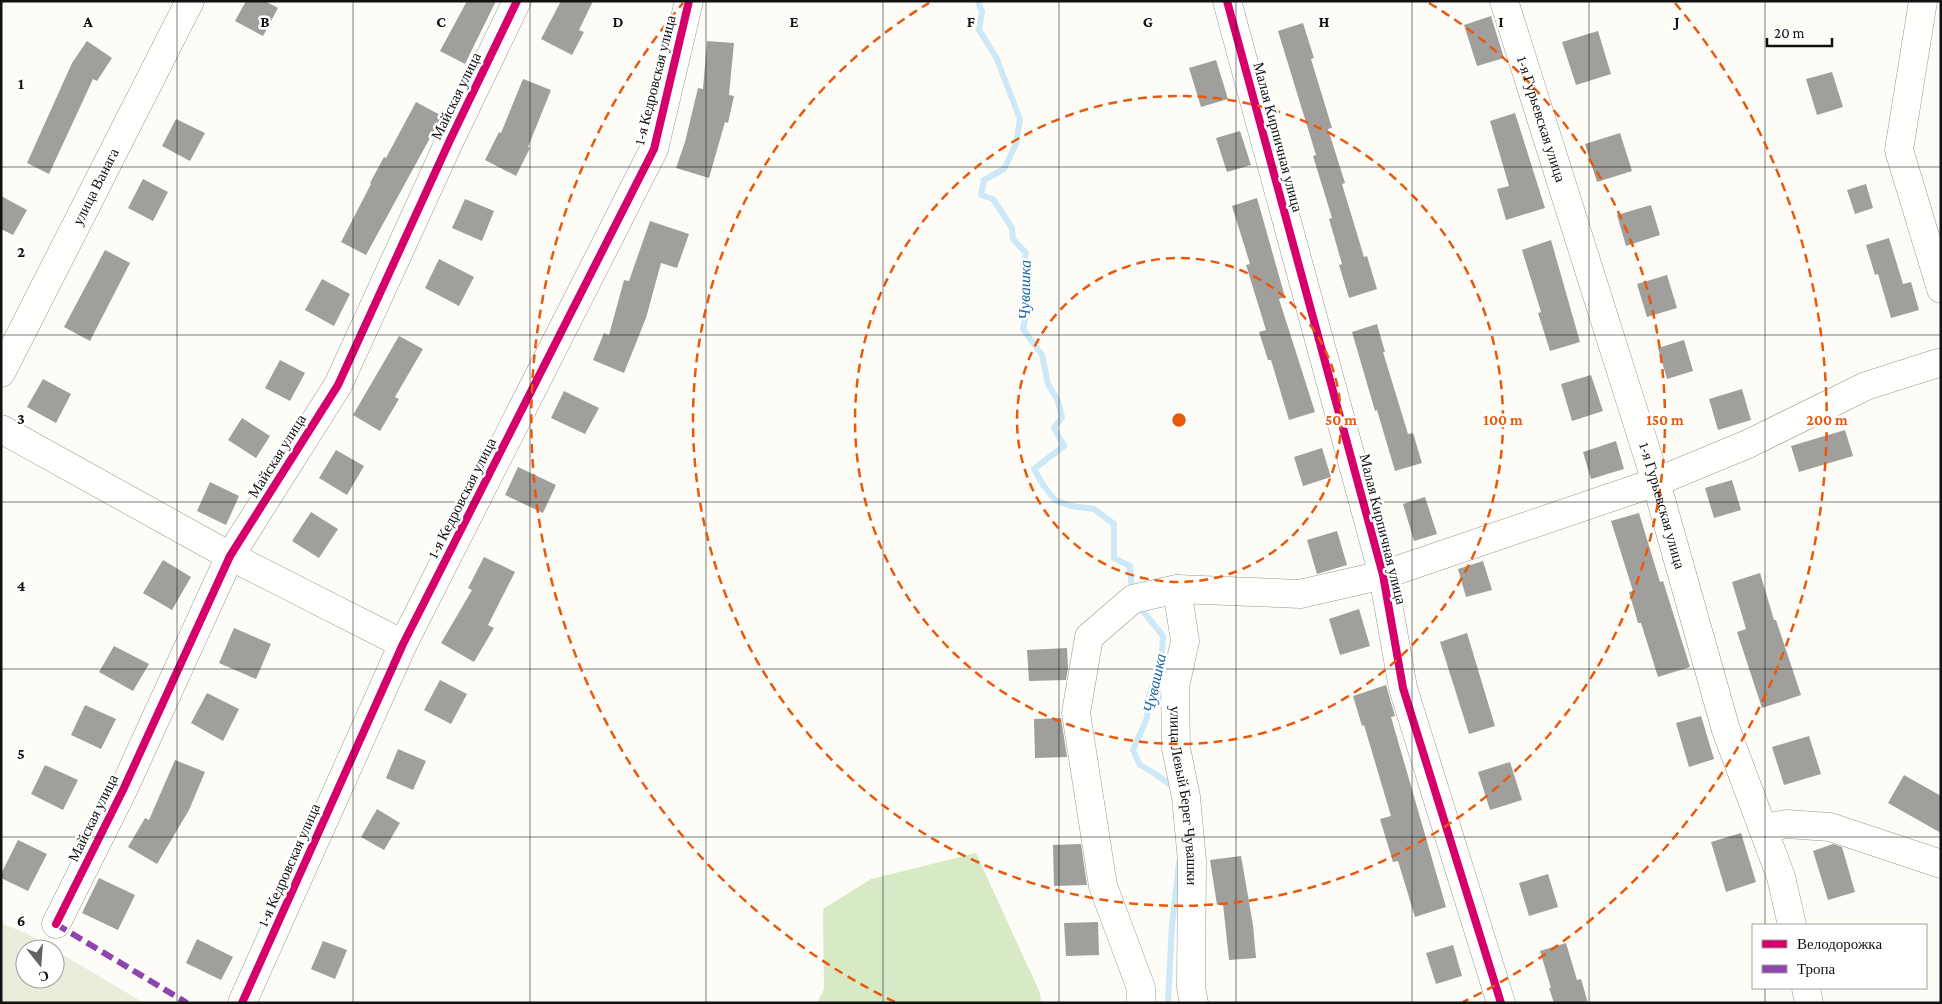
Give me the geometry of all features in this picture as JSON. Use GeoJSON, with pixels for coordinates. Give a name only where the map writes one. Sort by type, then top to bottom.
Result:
{"type":"FeatureCollection","features":[{"type":"Feature","properties":{"kind":"street","name":"улица Ванага"},"geometry":{"type":"LineString","coordinates":[[1,373],[190,1]]}},
{"type":"Feature","properties":{"kind":"street","name":"Майская улица"},"geometry":{"type":"LineString","coordinates":[[56,924],[123,790],[230,556],[338,385],[450,140],[518,1]]}},
{"type":"Feature","properties":{"kind":"street","name":"1-я Кедровская улица"},"geometry":{"type":"LineString","coordinates":[[242,1003],[403,644],[654,149],[689,1]]}},
{"type":"Feature","properties":{"kind":"street","name":"Малая Кирпичная улица"},"geometry":{"type":"LineString","coordinates":[[1227,1],[1383,575],[1403,688],[1501,1003]]}},
{"type":"Feature","properties":{"kind":"street","name":"1-я Гурьевская улица"},"geometry":{"type":"LineString","coordinates":[[1504,1],[1656,482],[1726,730],[1781,877],[1792,924]]}},
{"type":"Feature","properties":{"kind":"street"},"geometry":{"type":"LineString","coordinates":[[1924,1],[1899,150],[1941,289]]}},
{"type":"Feature","properties":{"kind":"street"},"geometry":{"type":"LineString","coordinates":[[1141,1003],[1141,988],[1103,886],[1076,712],[1089,637],[1133,599],[1177,589],[1300,594],[1383,575],[1656,482],[1748,444],[1866,386],[1941,362]]}},
{"type":"Feature","properties":{"kind":"street"},"geometry":{"type":"LineString","coordinates":[[1,429],[230,556],[403,644]]}},
{"type":"Feature","properties":{"kind":"street","name":"улица Левый Берег Чувашки"},"geometry":{"type":"LineString","coordinates":[[1177,589],[1184,640],[1175,687],[1176,748],[1186,797],[1192,861],[1191,987],[1194,1003]]}},
{"type":"Feature","properties":{"kind":"street"},"geometry":{"type":"LineString","coordinates":[[1763,828],[1787,824],[1830,827],[1941,864]]}},
{"type":"Feature","properties":{"kind":"street"},"geometry":{"type":"LineString","coordinates":[[1806,989],[1809,1003]]}},
{"type":"Feature","properties":{"kind":"green space"},"geometry":{"type":"Polygon","coordinates":[[[976,853],[1040,993],[1041,1003],[817,1003],[824,989],[823,909],[871,879],[976,853]]]}},
{"type":"Feature","properties":{"kind":"green space"},"geometry":{"type":"Polygon","coordinates":[[[1,923],[36,939],[15,939],[15,989],[65,989],[65,956],[144,1003],[1,1003],[1,923]]]}},
{"type":"Feature","properties":{"kind":"building"},"geometry":{"type":"Polygon","coordinates":[[[246,1],[265,1],[278,8],[263,36],[235,21],[246,1]]]}},
{"type":"Feature","properties":{"kind":"building"},"geometry":{"type":"Polygon","coordinates":[[[467,1],[496,1],[465,64],[440,51],[467,1]]]}},
{"type":"Feature","properties":{"kind":"building"},"geometry":{"type":"Polygon","coordinates":[[[561,1],[593,1],[579,30],[584,32],[572,55],[541,39],[561,1]]]}},
{"type":"Feature","properties":{"kind":"building"},"geometry":{"type":"Polygon","coordinates":[[[1491,16],[1504,58],[1477,66],[1464,25],[1491,16]]]}},
{"type":"Feature","properties":{"kind":"building"},"geometry":{"type":"Polygon","coordinates":[[[1303,23],[1314,58],[1311,59],[1332,128],[1328,129],[1345,183],[1342,184],[1364,257],[1367,256],[1377,289],[1349,298],[1339,265],[1342,264],[1329,219],[1332,218],[1313,156],[1316,155],[1278,31],[1303,23]]]}},
{"type":"Feature","properties":{"kind":"building"},"geometry":{"type":"Polygon","coordinates":[[[1598,31],[1611,74],[1576,85],[1562,42],[1598,31]]]}},
{"type":"Feature","properties":{"kind":"building"},"geometry":{"type":"Polygon","coordinates":[[[87,41],[112,58],[97,81],[93,79],[49,174],[27,163],[72,63],[87,41]]]}},
{"type":"Feature","properties":{"kind":"building"},"geometry":{"type":"Polygon","coordinates":[[[707,41],[734,43],[729,95],[734,96],[728,123],[725,122],[709,178],[676,168],[685,142],[698,88],[703,89],[707,41]]]}},
{"type":"Feature","properties":{"kind":"building"},"geometry":{"type":"Polygon","coordinates":[[[1216,60],[1228,99],[1201,107],[1189,68],[1216,60]]]}},
{"type":"Feature","properties":{"kind":"building"},"geometry":{"type":"Polygon","coordinates":[[[1832,72],[1843,107],[1817,115],[1806,79],[1832,72]]]}},
{"type":"Feature","properties":{"kind":"building"},"geometry":{"type":"Polygon","coordinates":[[[523,79],[551,90],[528,147],[530,148],[516,176],[485,160],[499,132],[501,133],[523,79]]]}},
{"type":"Feature","properties":{"kind":"building"},"geometry":{"type":"Polygon","coordinates":[[[416,102],[442,116],[366,255],[341,242],[370,183],[384,157],[386,158],[416,102]]]}},
{"type":"Feature","properties":{"kind":"building"},"geometry":{"type":"Polygon","coordinates":[[[1515,113],[1545,208],[1506,220],[1497,189],[1509,186],[1490,121],[1515,113]]]}},
{"type":"Feature","properties":{"kind":"building"},"geometry":{"type":"Polygon","coordinates":[[[176,119],[205,133],[190,161],[162,146],[176,119]]]}},
{"type":"Feature","properties":{"kind":"building"},"geometry":{"type":"Polygon","coordinates":[[[1240,131],[1251,165],[1227,172],[1216,138],[1240,131]]]}},
{"type":"Feature","properties":{"kind":"building"},"geometry":{"type":"Polygon","coordinates":[[[1620,133],[1632,171],[1597,182],[1585,144],[1620,133]]]}},
{"type":"Feature","properties":{"kind":"building"},"geometry":{"type":"Polygon","coordinates":[[[143,179],[168,192],[153,221],[128,208],[143,179]]]}},
{"type":"Feature","properties":{"kind":"building"},"geometry":{"type":"Polygon","coordinates":[[[1866,184],[1873,208],[1855,214],[1847,190],[1866,184]]]}},
{"type":"Feature","properties":{"kind":"building"},"geometry":{"type":"Polygon","coordinates":[[[1,196],[27,210],[13,235],[1,229],[1,196]]]}},
{"type":"Feature","properties":{"kind":"building"},"geometry":{"type":"Polygon","coordinates":[[[1257,198],[1285,297],[1279,299],[1315,412],[1289,420],[1271,360],[1268,360],[1259,332],[1266,330],[1246,265],[1250,264],[1232,206],[1257,198]]]}},
{"type":"Feature","properties":{"kind":"building"},"geometry":{"type":"Polygon","coordinates":[[[465,199],[494,211],[482,241],[452,228],[465,199]]]}},
{"type":"Feature","properties":{"kind":"building"},"geometry":{"type":"Polygon","coordinates":[[[1651,205],[1660,235],[1626,246],[1617,215],[1651,205]]]}},
{"type":"Feature","properties":{"kind":"building"},"geometry":{"type":"Polygon","coordinates":[[[650,221],[689,234],[677,268],[661,263],[646,318],[624,373],[593,360],[604,333],[609,335],[624,280],[629,281],[650,221]]]}},
{"type":"Feature","properties":{"kind":"building"},"geometry":{"type":"Polygon","coordinates":[[[1889,238],[1903,284],[1911,282],[1919,310],[1891,318],[1878,274],[1875,275],[1866,245],[1889,238]]]}},
{"type":"Feature","properties":{"kind":"building"},"geometry":{"type":"Polygon","coordinates":[[[1551,240],[1580,342],[1550,351],[1538,313],[1541,312],[1522,250],[1551,240]]]}},
{"type":"Feature","properties":{"kind":"building"},"geometry":{"type":"Polygon","coordinates":[[[105,250],[130,263],[90,341],[64,327],[105,250]]]}},
{"type":"Feature","properties":{"kind":"building"},"geometry":{"type":"Polygon","coordinates":[[[439,259],[474,277],[459,306],[425,288],[439,259]]]}},
{"type":"Feature","properties":{"kind":"building"},"geometry":{"type":"Polygon","coordinates":[[[1667,275],[1677,308],[1647,317],[1637,284],[1667,275]]]}},
{"type":"Feature","properties":{"kind":"building"},"geometry":{"type":"Polygon","coordinates":[[[322,279],[350,294],[334,326],[305,310],[322,279]]]}},
{"type":"Feature","properties":{"kind":"building"},"geometry":{"type":"Polygon","coordinates":[[[1377,324],[1385,352],[1383,352],[1408,434],[1413,433],[1422,463],[1395,471],[1352,332],[1377,324]]]}},
{"type":"Feature","properties":{"kind":"building"},"geometry":{"type":"Polygon","coordinates":[[[399,336],[423,349],[395,397],[399,399],[380,431],[353,415],[399,336]]]}},
{"type":"Feature","properties":{"kind":"building"},"geometry":{"type":"Polygon","coordinates":[[[1684,340],[1693,371],[1667,379],[1658,348],[1684,340]]]}},
{"type":"Feature","properties":{"kind":"building"},"geometry":{"type":"Polygon","coordinates":[[[280,360],[305,373],[290,401],[265,388],[280,360]]]}},
{"type":"Feature","properties":{"kind":"building"},"geometry":{"type":"Polygon","coordinates":[[[1591,375],[1603,411],[1572,421],[1561,384],[1591,375]]]}},
{"type":"Feature","properties":{"kind":"building"},"geometry":{"type":"Polygon","coordinates":[[[43,379],[71,394],[56,423],[27,407],[43,379]]]}},
{"type":"Feature","properties":{"kind":"building"},"geometry":{"type":"Polygon","coordinates":[[[1742,389],[1751,420],[1718,430],[1709,399],[1742,389]]]}},
{"type":"Feature","properties":{"kind":"building"},"geometry":{"type":"Polygon","coordinates":[[[564,391],[599,408],[585,434],[551,418],[564,391]]]}},
{"type":"Feature","properties":{"kind":"building"},"geometry":{"type":"Polygon","coordinates":[[[242,418],[270,436],[256,458],[228,440],[242,418]]]}},
{"type":"Feature","properties":{"kind":"building"},"geometry":{"type":"Polygon","coordinates":[[[1845,430],[1853,456],[1799,472],[1791,446],[1845,430]]]}},
{"type":"Feature","properties":{"kind":"building"},"geometry":{"type":"Polygon","coordinates":[[[1616,441],[1624,469],[1591,479],[1583,452],[1616,441]]]}},
{"type":"Feature","properties":{"kind":"building"},"geometry":{"type":"Polygon","coordinates":[[[1322,448],[1331,477],[1303,486],[1294,457],[1322,448]]]}},
{"type":"Feature","properties":{"kind":"building"},"geometry":{"type":"Polygon","coordinates":[[[336,450],[364,466],[347,495],[319,478],[336,450]]]}},
{"type":"Feature","properties":{"kind":"building"},"geometry":{"type":"Polygon","coordinates":[[[518,467],[556,485],[543,513],[505,495],[518,467]]]}},
{"type":"Feature","properties":{"kind":"building"},"geometry":{"type":"Polygon","coordinates":[[[1732,480],[1741,510],[1714,518],[1705,488],[1732,480]]]}},
{"type":"Feature","properties":{"kind":"building"},"geometry":{"type":"Polygon","coordinates":[[[210,482],[239,496],[226,525],[197,511],[210,482]]]}},
{"type":"Feature","properties":{"kind":"building"},"geometry":{"type":"Polygon","coordinates":[[[1425,497],[1437,534],[1414,541],[1403,504],[1425,497]]]}},
{"type":"Feature","properties":{"kind":"building"},"geometry":{"type":"Polygon","coordinates":[[[311,512],[338,529],[319,558],[292,541],[311,512]]]}},
{"type":"Feature","properties":{"kind":"building"},"geometry":{"type":"Polygon","coordinates":[[[1639,513],[1660,582],[1663,581],[1690,667],[1658,677],[1641,623],[1638,623],[1629,592],[1633,591],[1611,521],[1639,513]]]}},
{"type":"Feature","properties":{"kind":"building"},"geometry":{"type":"Polygon","coordinates":[[[1337,531],[1347,565],[1317,574],[1307,540],[1337,531]]]}},
{"type":"Feature","properties":{"kind":"building"},"geometry":{"type":"Polygon","coordinates":[[[484,557],[515,572],[488,625],[494,628],[474,662],[441,643],[472,590],[468,588],[484,557]]]}},
{"type":"Feature","properties":{"kind":"building"},"geometry":{"type":"Polygon","coordinates":[[[163,560],[191,577],[172,610],[143,593],[163,560]]]}},
{"type":"Feature","properties":{"kind":"building"},"geometry":{"type":"Polygon","coordinates":[[[1483,561],[1492,590],[1466,597],[1458,569],[1483,561]]]}},
{"type":"Feature","properties":{"kind":"building"},"geometry":{"type":"Polygon","coordinates":[[[1760,573],[1774,620],[1776,620],[1801,695],[1762,708],[1737,632],[1746,629],[1732,582],[1760,573]]]}},
{"type":"Feature","properties":{"kind":"building"},"geometry":{"type":"Polygon","coordinates":[[[1359,609],[1370,646],[1340,655],[1329,619],[1359,609]]]}},
{"type":"Feature","properties":{"kind":"building"},"geometry":{"type":"Polygon","coordinates":[[[234,628],[271,644],[256,679],[219,663],[234,628]]]}},
{"type":"Feature","properties":{"kind":"building"},"geometry":{"type":"Polygon","coordinates":[[[1467,633],[1495,726],[1469,734],[1440,642],[1467,633]]]}},
{"type":"Feature","properties":{"kind":"building"},"geometry":{"type":"Polygon","coordinates":[[[114,646],[149,664],[133,691],[99,672],[114,646]]]}},
{"type":"Feature","properties":{"kind":"building"},"geometry":{"type":"Polygon","coordinates":[[[1067,648],[1068,668],[1066,680],[1029,681],[1027,650],[1067,648]]]}},
{"type":"Feature","properties":{"kind":"building"},"geometry":{"type":"Polygon","coordinates":[[[440,680],[467,694],[451,724],[424,710],[440,680]]]}},
{"type":"Feature","properties":{"kind":"building"},"geometry":{"type":"Polygon","coordinates":[[[1386,685],[1395,716],[1391,717],[1446,907],[1415,917],[1398,861],[1393,862],[1380,819],[1391,816],[1364,725],[1362,726],[1353,696],[1386,685]]]}},
{"type":"Feature","properties":{"kind":"building"},"geometry":{"type":"Polygon","coordinates":[[[207,693],[239,709],[223,741],[191,723],[207,693]]]}},
{"type":"Feature","properties":{"kind":"building"},"geometry":{"type":"Polygon","coordinates":[[[85,705],[116,719],[101,749],[71,735],[85,705]]]}},
{"type":"Feature","properties":{"kind":"building"},"geometry":{"type":"Polygon","coordinates":[[[1701,716],[1714,759],[1689,767],[1676,723],[1701,716]]]}},
{"type":"Feature","properties":{"kind":"building"},"geometry":{"type":"Polygon","coordinates":[[[1061,718],[1067,757],[1035,758],[1034,719],[1061,718]]]}},
{"type":"Feature","properties":{"kind":"building"},"geometry":{"type":"Polygon","coordinates":[[[1809,736],[1821,774],[1784,785],[1772,747],[1809,736]]]}},
{"type":"Feature","properties":{"kind":"building"},"geometry":{"type":"Polygon","coordinates":[[[398,749],[426,761],[413,790],[386,778],[398,749]]]}},
{"type":"Feature","properties":{"kind":"building"},"geometry":{"type":"Polygon","coordinates":[[[175,760],[205,772],[189,810],[157,864],[128,847],[145,818],[149,820],[175,760]]]}},
{"type":"Feature","properties":{"kind":"building"},"geometry":{"type":"Polygon","coordinates":[[[1510,762],[1522,800],[1490,810],[1478,772],[1510,762]]]}},
{"type":"Feature","properties":{"kind":"building"},"geometry":{"type":"Polygon","coordinates":[[[45,765],[78,780],[63,810],[31,794],[45,765]]]}},
{"type":"Feature","properties":{"kind":"building"},"geometry":{"type":"Polygon","coordinates":[[[1904,775],[1941,796],[1941,833],[1888,803],[1904,775]]]}},
{"type":"Feature","properties":{"kind":"building"},"geometry":{"type":"Polygon","coordinates":[[[377,809],[400,823],[384,850],[361,837],[377,809]]]}},
{"type":"Feature","properties":{"kind":"building"},"geometry":{"type":"Polygon","coordinates":[[[1741,833],[1756,882],[1726,892],[1711,842],[1741,833]]]}},
{"type":"Feature","properties":{"kind":"building"},"geometry":{"type":"Polygon","coordinates":[[[18,840],[47,854],[28,891],[1,878],[1,874],[18,840]]]}},
{"type":"Feature","properties":{"kind":"building"},"geometry":{"type":"Polygon","coordinates":[[[1081,844],[1087,885],[1054,886],[1053,845],[1081,844]]]}},
{"type":"Feature","properties":{"kind":"building"},"geometry":{"type":"Polygon","coordinates":[[[1833,844],[1842,847],[1855,892],[1828,900],[1813,851],[1833,844]]]}},
{"type":"Feature","properties":{"kind":"building"},"geometry":{"type":"Polygon","coordinates":[[[1241,856],[1253,925],[1256,958],[1229,960],[1223,904],[1217,905],[1210,860],[1241,856]]]}},
{"type":"Feature","properties":{"kind":"building"},"geometry":{"type":"Polygon","coordinates":[[[1548,874],[1558,907],[1529,916],[1519,883],[1548,874]]]}},
{"type":"Feature","properties":{"kind":"building"},"geometry":{"type":"Polygon","coordinates":[[[99,878],[135,895],[118,930],[82,913],[99,878]]]}},
{"type":"Feature","properties":{"kind":"building"},"geometry":{"type":"Polygon","coordinates":[[[1098,922],[1099,955],[1066,956],[1064,923],[1098,922]]]}},
{"type":"Feature","properties":{"kind":"building"},"geometry":{"type":"Polygon","coordinates":[[[197,939],[233,957],[221,980],[186,963],[197,939]]]}},
{"type":"Feature","properties":{"kind":"building"},"geometry":{"type":"Polygon","coordinates":[[[323,941],[347,950],[335,979],[311,969],[323,941]]]}},
{"type":"Feature","properties":{"kind":"building"},"geometry":{"type":"Polygon","coordinates":[[[1566,943],[1577,980],[1581,979],[1588,1003],[1554,1003],[1540,951],[1566,943]]]}},
{"type":"Feature","properties":{"kind":"building"},"geometry":{"type":"Polygon","coordinates":[[[1453,945],[1462,976],[1436,984],[1426,953],[1453,945]]]}},
{"type":"Feature","properties":{"kind":"waterway","name":"Чувашка"},"geometry":{"type":"LineString","coordinates":[[978,1],[982,12],[979,30],[996,57],[1020,119],[1016,144],[1004,169],[984,180],[981,195],[993,199],[1012,228],[1013,239],[1026,253],[1023,264],[1028,283],[1024,297],[1027,310],[1023,329],[1042,355],[1048,384],[1058,401],[1062,417],[1054,428],[1064,446],[1034,469],[1043,485],[1055,500],[1071,506],[1094,509],[1114,524],[1114,558],[1130,566],[1132,594]]}},
{"type":"Feature","properties":{"kind":"waterway","name":"Чувашка"},"geometry":{"type":"LineString","coordinates":[[1138,605],[1163,636],[1162,653],[1148,700],[1147,718],[1133,750],[1140,765],[1175,788]]}},
{"type":"Feature","properties":{"kind":"waterway","name":"Чувашка"},"geometry":{"type":"LineString","coordinates":[[1168,1003],[1172,925],[1179,863]]}},
{"type":"Feature","properties":{"kind":"marked path"},"geometry":{"type":"LineString","coordinates":[[56,924],[187,1003]]}},
{"type":"Feature","properties":{"kind":"cycle path"},"geometry":{"type":"LineString","coordinates":[[56,924],[123,790],[230,556],[338,385],[450,140],[517,1]]}},
{"type":"Feature","properties":{"kind":"cycle path"},"geometry":{"type":"LineString","coordinates":[[242,1003],[403,644],[654,149],[689,1]]}},
{"type":"Feature","properties":{"kind":"cycle path"},"geometry":{"type":"LineString","coordinates":[[1227,1],[1383,575],[1403,688],[1501,1003]]}}]}
